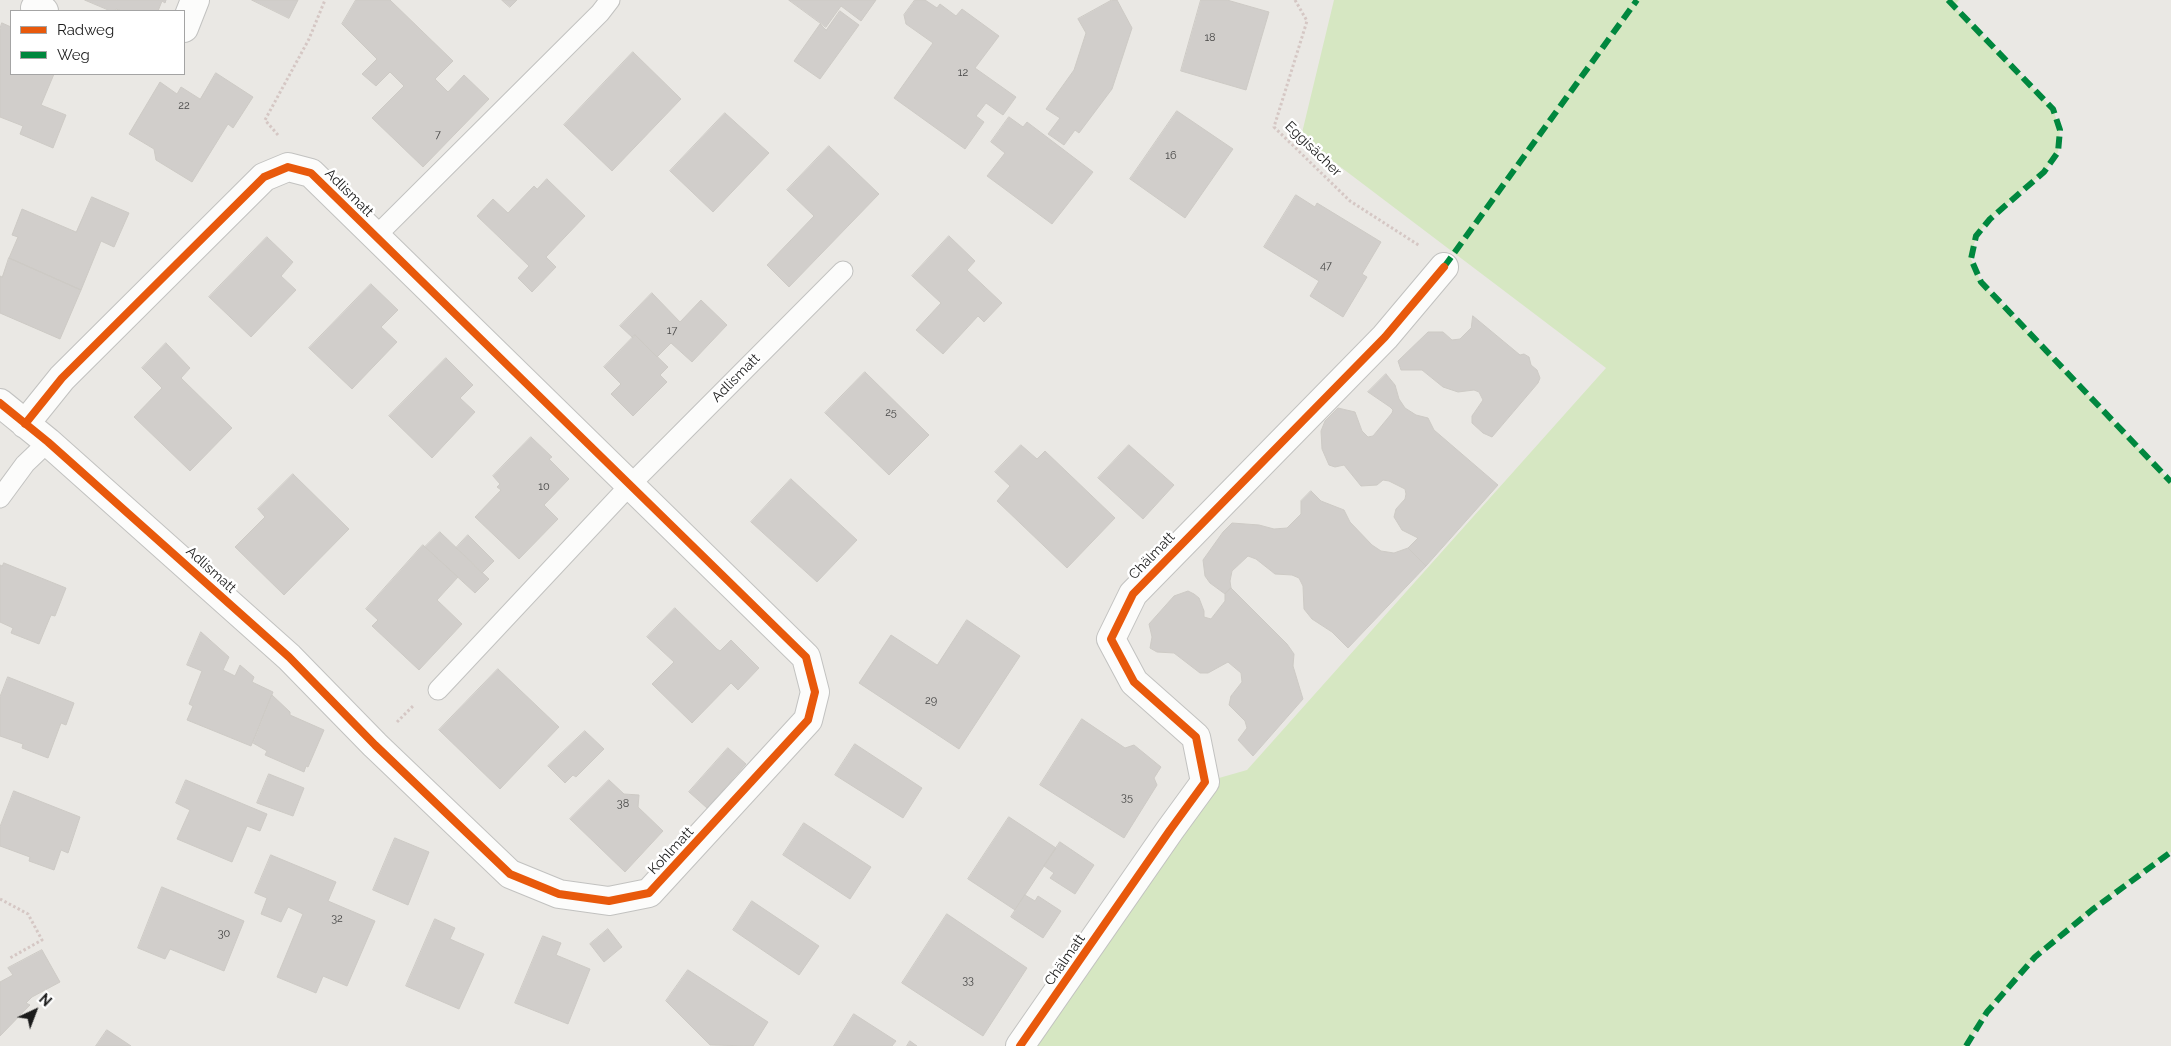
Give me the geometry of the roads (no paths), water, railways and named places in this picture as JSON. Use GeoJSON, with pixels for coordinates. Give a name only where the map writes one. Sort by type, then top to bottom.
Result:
{"type":"FeatureCollection","features":[{"type":"Feature","properties":{"kind":"street"},"geometry":{"type":"LineString","coordinates":[[185,25],[195,0]]}},
{"type":"Feature","properties":{"kind":"street","name":"Adlismatt"},"geometry":{"type":"LineString","coordinates":[[25,424],[62,378],[264,177],[288,167],[311,173],[630,485]]}},
{"type":"Feature","properties":{"kind":"street","name":"Chälmatt"},"geometry":{"type":"LineString","coordinates":[[1020,1046],[1205,782],[1196,737],[1134,682],[1111,639],[1133,594],[1385,336],[1444,267]]}},
{"type":"Feature","properties":{"kind":"street","name":"Adlismatt"},"geometry":{"type":"LineString","coordinates":[[0,403],[48,442],[289,657]]}},
{"type":"Feature","properties":{"kind":"street","name":"Kohlmatt"},"geometry":{"type":"LineString","coordinates":[[289,657],[375,745],[510,874],[559,894],[609,901],[649,893],[808,720],[814,692],[806,657],[630,485]]}},
{"type":"Feature","properties":{"kind":"lane","name":"Adlismatt"},"geometry":{"type":"LineString","coordinates":[[375,237],[600,13],[610,0]]}},
{"type":"Feature","properties":{"kind":"lane","name":"Adlismatt"},"geometry":{"type":"LineString","coordinates":[[438,690],[630,485],[843,271]]}},
{"type":"Feature","properties":{"kind":"lane"},"geometry":{"type":"LineString","coordinates":[[0,498],[26,464],[48,442]]}}]}
